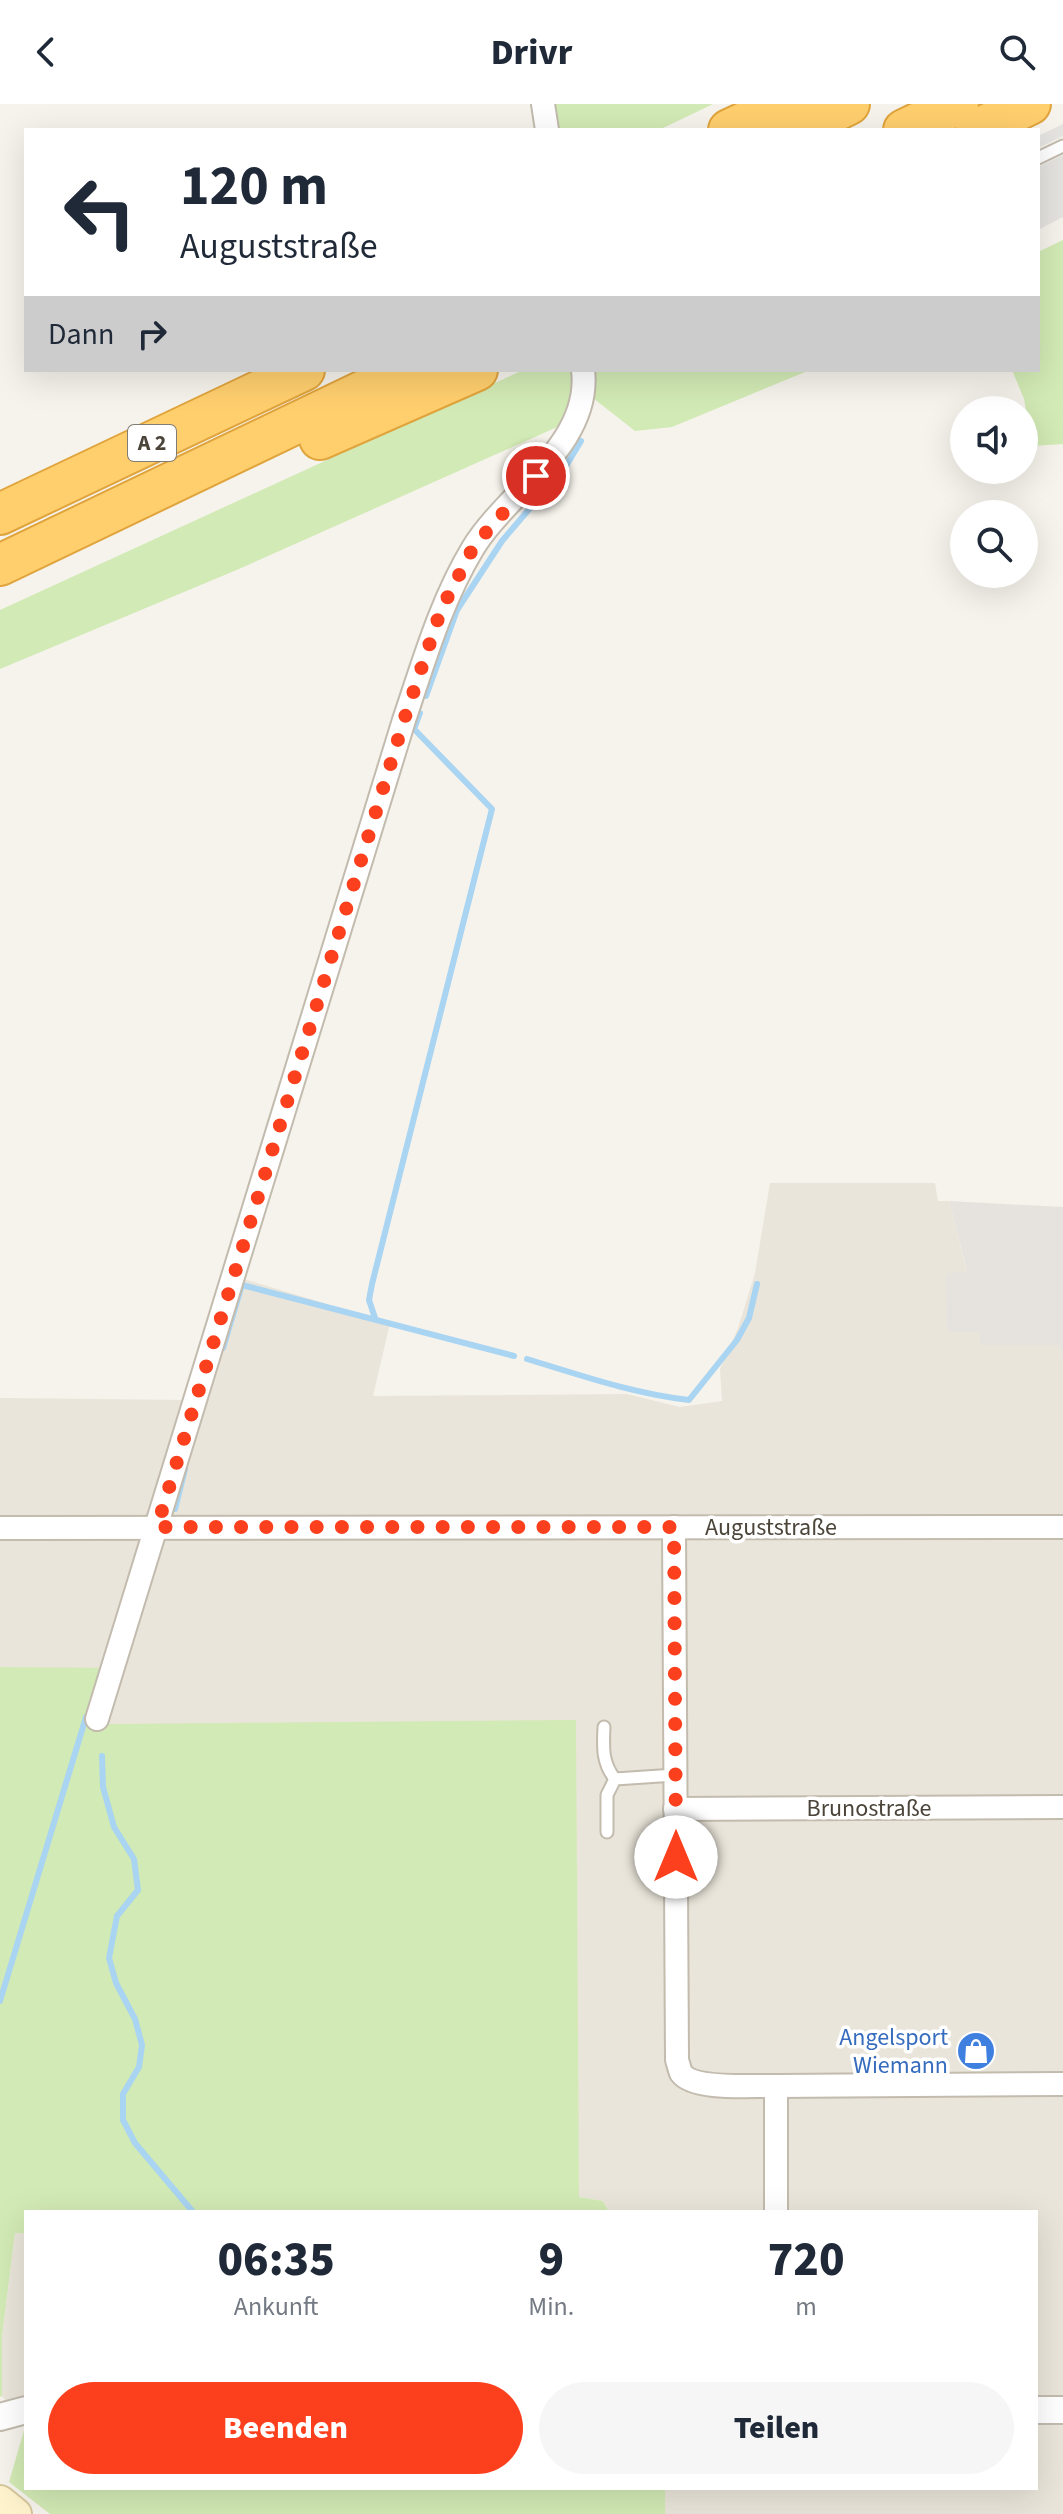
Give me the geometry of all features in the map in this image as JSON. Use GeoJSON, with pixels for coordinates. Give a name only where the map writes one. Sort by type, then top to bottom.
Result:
{"type":"FeatureCollection","features":[{"type":"Feature","properties":{"kind":"highway"},"geometry":{"type":"LineString","coordinates":[[725,128],[759,104]]}},
{"type":"Feature","properties":{"kind":"highway"},"geometry":{"type":"LineString","coordinates":[[733,128],[784,104]]}},
{"type":"Feature","properties":{"kind":"highway"},"geometry":{"type":"LineString","coordinates":[[800,128],[849,104]]}},
{"type":"Feature","properties":{"kind":"highway"},"geometry":{"type":"LineString","coordinates":[[908,128],[958,104]]}},
{"type":"Feature","properties":{"kind":"highway"},"geometry":{"type":"LineString","coordinates":[[980,128],[1030,104]]}},
{"type":"Feature","properties":{"kind":"highway"},"geometry":{"type":"LineString","coordinates":[[0,492],[248,372]]}},
{"type":"Feature","properties":{"kind":"highway","name":"A 2"},"geometry":{"type":"LineString","coordinates":[[0,514],[300,372]]}},
{"type":"Feature","properties":{"kind":"highway","name":"A 2"},"geometry":{"type":"LineString","coordinates":[[0,565],[403,372]]}},
{"type":"Feature","properties":{"kind":"highway"},"geometry":{"type":"LineString","coordinates":[[183,478],[237,473],[384,413],[473,372]]}},
{"type":"Feature","properties":{"kind":"main road"},"geometry":{"type":"LineString","coordinates":[[0,2501],[16,2514]]}},
{"type":"Feature","properties":{"kind":"street"},"geometry":{"type":"LineString","coordinates":[[543,104],[547,128]]}},
{"type":"Feature","properties":{"kind":"street"},"geometry":{"type":"LineString","coordinates":[[97,1719],[404,720],[441,610],[474,546],[547,464],[572,425],[585,389],[583,372]]}},
{"type":"Feature","properties":{"kind":"street"},"geometry":{"type":"LineString","coordinates":[[674,1527],[677,2060],[681,2072],[689,2080],[703,2084],[1063,2084]]}},
{"type":"Feature","properties":{"kind":"street","name":"Auguststraße"},"geometry":{"type":"LineString","coordinates":[[0,1528],[1063,1527]]}},
{"type":"Feature","properties":{"kind":"street","name":"Brunostraße"},"geometry":{"type":"LineString","coordinates":[[675,1809],[1063,1807]]}},
{"type":"Feature","properties":{"kind":"street"},"geometry":{"type":"LineString","coordinates":[[776,2086],[776,2210]]}},
{"type":"Feature","properties":{"kind":"street"},"geometry":{"type":"LineString","coordinates":[[1038,2410],[1063,2410]]}},
{"type":"Feature","properties":{"kind":"street"},"geometry":{"type":"LineString","coordinates":[[0,2417],[24,2411]]}},
{"type":"Feature","properties":{"kind":"lane"},"geometry":{"type":"LineString","coordinates":[[1040,157],[1063,146]]}},
{"type":"Feature","properties":{"kind":"lane"},"geometry":{"type":"LineString","coordinates":[[604,1727],[604,1759],[615,1779]]}},
{"type":"Feature","properties":{"kind":"lane"},"geometry":{"type":"LineString","coordinates":[[615,1779],[675,1775]]}},
{"type":"Feature","properties":{"kind":"lane"},"geometry":{"type":"LineString","coordinates":[[607,1832],[607,1795],[615,1779]]}},
{"type":"Feature","properties":{"kind":"shaded area"},"geometry":{"type":"Polygon","coordinates":[[[1063,124],[1063,136],[1040,147],[1040,135],[1063,124]]]}},
{"type":"Feature","properties":{"kind":"shaded area"},"geometry":{"type":"Polygon","coordinates":[[[1063,155],[1063,217],[1040,229],[1040,166],[1063,155]]]}},
{"type":"Feature","properties":{"kind":"shaded area"},"geometry":{"type":"Polygon","coordinates":[[[770,1183],[935,1183],[938,1201],[949,1201],[967,1272],[980,1345],[1060,1345],[1063,1362],[1063,2514],[665,2514],[665,2490],[1038,2490],[1038,2210],[608,2210],[603,2201],[579,2197],[576,2085],[138,1725],[107,1724],[124,1669],[0,1667],[0,1398],[187,1400],[227,1274],[390,1323],[373,1396],[627,1394],[680,1407],[722,1401],[720,1369],[738,1328],[755,1273],[770,1183]]]}},
{"type":"Feature","properties":{"kind":"shaded area"},"geometry":{"type":"Polygon","coordinates":[[[949,1201],[1063,1207],[1063,1362],[1060,1345],[980,1345],[978,1332],[947,1332],[946,1274],[967,1271],[949,1201]]]}},
{"type":"Feature","properties":{"kind":"shaded area"},"geometry":{"type":"Polygon","coordinates":[[[15,2233],[24,2233],[24,2426],[2,2396],[2,2336],[15,2233]]]}},
{"type":"Feature","properties":{"kind":"green space"},"geometry":{"type":"Polygon","coordinates":[[[535,104],[713,104],[663,128],[538,128],[535,104]]]}},
{"type":"Feature","properties":{"kind":"green space"},"geometry":{"type":"Polygon","coordinates":[[[1063,240],[1063,444],[1038,446],[1038,396],[1023,396],[1013,372],[1040,372],[1040,251],[1063,240]]]}},
{"type":"Feature","properties":{"kind":"green space"},"geometry":{"type":"Polygon","coordinates":[[[519,372],[805,372],[672,427],[635,431],[579,387],[564,424],[239,569],[0,669],[0,610],[519,372]]]}},
{"type":"Feature","properties":{"kind":"green space"},"geometry":{"type":"Polygon","coordinates":[[[0,1667],[124,1668],[108,1724],[576,1720],[579,2197],[603,2201],[608,2210],[24,2210],[24,2233],[15,2233],[2,2336],[0,2397],[0,1667]]]}},
{"type":"Feature","properties":{"kind":"green space"},"geometry":{"type":"Polygon","coordinates":[[[24,2430],[24,2490],[665,2490],[665,2514],[50,2514],[9,2482],[24,2430]]]}},
{"type":"Feature","properties":{"kind":"waterway"},"geometry":{"type":"LineString","coordinates":[[426,696],[457,610],[502,541],[566,466],[581,441]]}},
{"type":"Feature","properties":{"kind":"waterway"},"geometry":{"type":"LineString","coordinates":[[375,1318],[369,1300],[372,1284],[492,809],[414,729],[420,713]]}},
{"type":"Feature","properties":{"kind":"waterway"},"geometry":{"type":"LineString","coordinates":[[527,1359],[628,1389],[689,1400],[737,1340],[749,1318],[757,1284]]}},
{"type":"Feature","properties":{"kind":"waterway"},"geometry":{"type":"LineString","coordinates":[[223,1348],[242,1285],[514,1356]]}},
{"type":"Feature","properties":{"kind":"waterway"},"geometry":{"type":"LineString","coordinates":[[175,1509],[185,1469]]}},
{"type":"Feature","properties":{"kind":"waterway"},"geometry":{"type":"LineString","coordinates":[[0,2001],[86,1717]]}},
{"type":"Feature","properties":{"kind":"waterway"},"geometry":{"type":"LineString","coordinates":[[102,1756],[103,1787],[114,1827],[134,1859],[138,1890],[117,1916],[109,1958],[116,1983],[135,2019],[142,2045],[139,2067],[123,2094],[123,2120],[135,2143],[191,2210]]}},
{"type":"Feature","properties":{"kind":"place","name":"Angelsport Wiemann"},"geometry":{"type":"Point","coordinates":[976,2051]}},
{"type":"Feature","properties":{"kind":"route"},"geometry":{"type":"LineString","coordinates":[[536,476],[474,546],[441,610],[404,720],[157,1527],[674,1527],[676,1857]]}}]}
